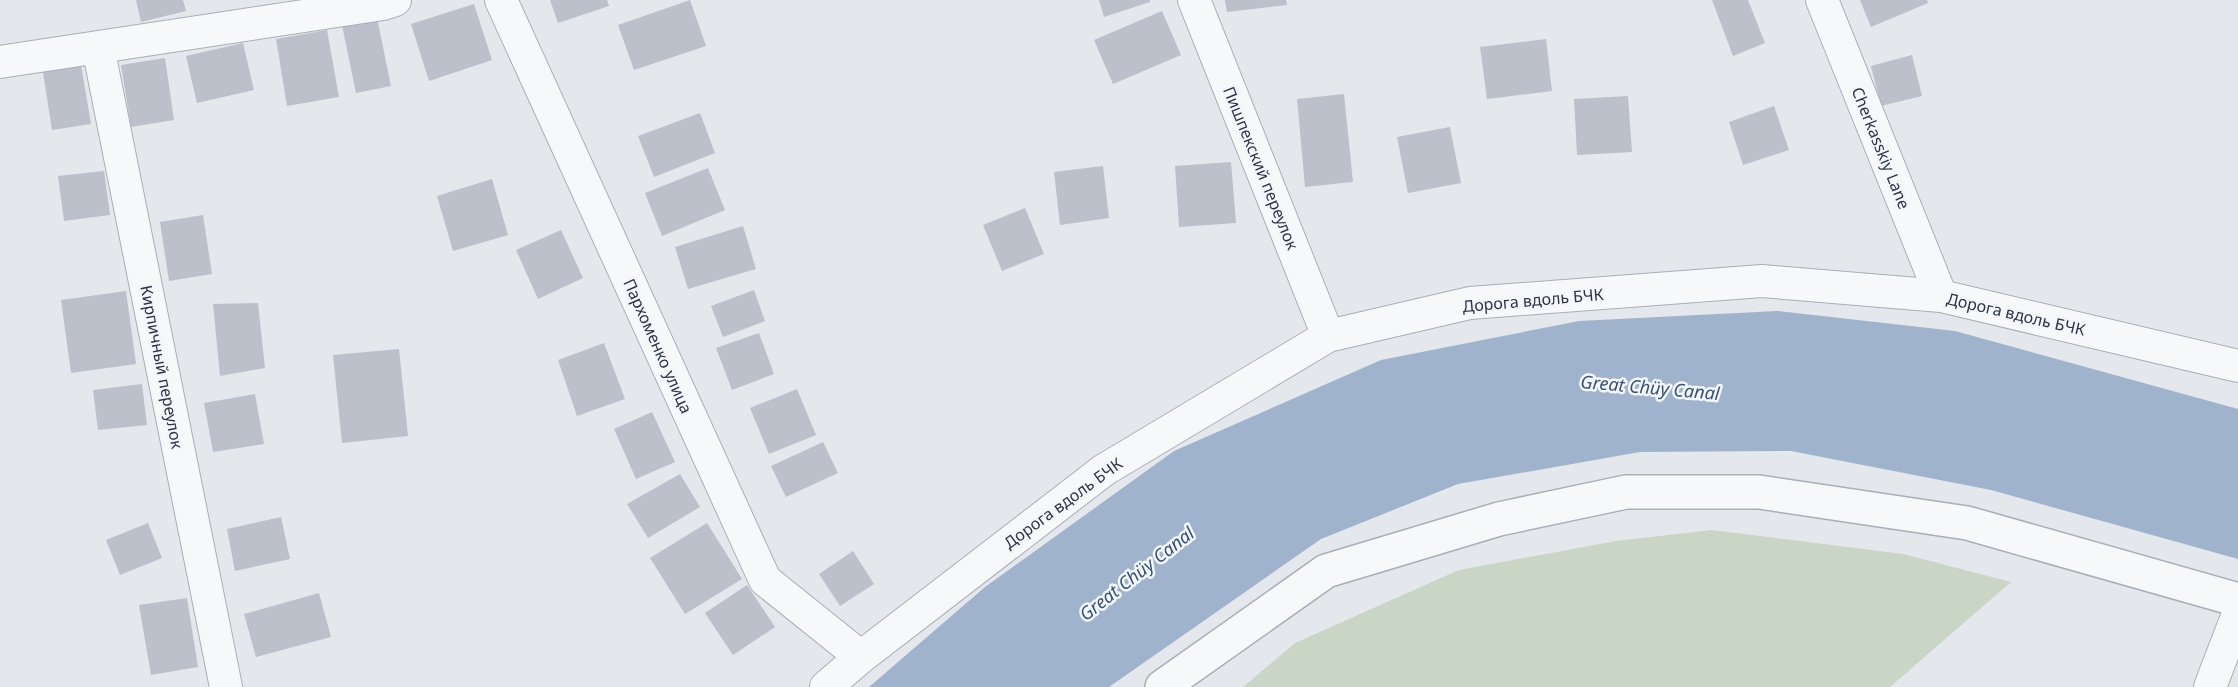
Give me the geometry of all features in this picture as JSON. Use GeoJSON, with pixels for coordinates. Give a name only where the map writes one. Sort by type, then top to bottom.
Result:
{"type":"FeatureCollection","features":[{"type":"Feature","properties":{"kind":"street"},"geometry":{"type":"LineString","coordinates":[[0,62],[383,4],[395,0]]}},
{"type":"Feature","properties":{"kind":"street","name":"Пархоменко улица"},"geometry":{"type":"LineString","coordinates":[[501,0],[765,580],[861,657]]}},
{"type":"Feature","properties":{"kind":"street","name":"Пишпекский переулок"},"geometry":{"type":"LineString","coordinates":[[1194,0],[1328,336]]}},
{"type":"Feature","properties":{"kind":"street","name":"Cherkasskiy Lane"},"geometry":{"type":"LineString","coordinates":[[1822,0],[1941,296]]}},
{"type":"Feature","properties":{"kind":"street","name":"Кирпичный переулок"},"geometry":{"type":"LineString","coordinates":[[98,47],[226,687]]}},
{"type":"Feature","properties":{"kind":"street","name":"Дорога вдоль БЧК"},"geometry":{"type":"LineString","coordinates":[[826,687],[861,657],[1104,470],[1328,336],[1470,303],[1762,281],[1941,296],[2238,366]]}},
{"type":"Feature","properties":{"kind":"street"},"geometry":{"type":"LineString","coordinates":[[1162,687],[1326,571],[1498,519],[1626,492],[1759,492],[1967,523],[2238,600]]}},
{"type":"Feature","properties":{"kind":"street"},"geometry":{"type":"LineString","coordinates":[[2210,687],[2238,614]]}},
{"type":"Feature","properties":{"kind":"green space"},"geometry":{"type":"Polygon","coordinates":[[[1712,530],[1903,554],[2011,582],[1890,687],[1243,687],[1295,643],[1459,570],[1616,541],[1712,530]]]}},
{"type":"Feature","properties":{"kind":"water","name":"Great Chüy Canal"},"geometry":{"type":"Polygon","coordinates":[[[1777,311],[1955,331],[2238,409],[2238,559],[1991,490],[1791,451],[1640,452],[1458,484],[1321,539],[1109,687],[869,687],[985,587],[1174,451],[1381,360],[1579,321],[1777,311]]]}},
{"type":"Feature","properties":{"kind":"building"},"geometry":{"type":"Polygon","coordinates":[[[136,0],[183,0],[186,11],[141,22],[136,0]]]}},
{"type":"Feature","properties":{"kind":"building"},"geometry":{"type":"Polygon","coordinates":[[[550,0],[607,0],[609,6],[558,23],[550,0]]]}},
{"type":"Feature","properties":{"kind":"building"},"geometry":{"type":"Polygon","coordinates":[[[690,0],[706,46],[634,70],[618,25],[690,0]]]}},
{"type":"Feature","properties":{"kind":"building"},"geometry":{"type":"Polygon","coordinates":[[[1099,0],[1150,0],[1150,2],[1104,17],[1099,0]]]}},
{"type":"Feature","properties":{"kind":"building"},"geometry":{"type":"Polygon","coordinates":[[[1225,0],[1286,0],[1287,5],[1227,12],[1225,0]]]}},
{"type":"Feature","properties":{"kind":"building"},"geometry":{"type":"Polygon","coordinates":[[[1712,0],[1748,0],[1765,43],[1733,56],[1712,0]]]}},
{"type":"Feature","properties":{"kind":"building"},"geometry":{"type":"Polygon","coordinates":[[[1860,0],[1927,0],[1928,3],[1871,27],[1860,0]]]}},
{"type":"Feature","properties":{"kind":"building"},"geometry":{"type":"Polygon","coordinates":[[[474,4],[492,60],[429,81],[411,24],[474,4]]]}},
{"type":"Feature","properties":{"kind":"building"},"geometry":{"type":"Polygon","coordinates":[[[1162,11],[1181,55],[1113,84],[1094,40],[1162,11]]]}},
{"type":"Feature","properties":{"kind":"building"},"geometry":{"type":"Polygon","coordinates":[[[377,18],[391,86],[356,93],[342,25],[377,18]]]}},
{"type":"Feature","properties":{"kind":"building"},"geometry":{"type":"Polygon","coordinates":[[[327,30],[339,97],[287,106],[276,39],[327,30]]]}},
{"type":"Feature","properties":{"kind":"building"},"geometry":{"type":"Polygon","coordinates":[[[1546,39],[1552,91],[1487,99],[1480,47],[1546,39]]]}},
{"type":"Feature","properties":{"kind":"building"},"geometry":{"type":"Polygon","coordinates":[[[243,43],[254,90],[197,103],[186,56],[243,43]]]}},
{"type":"Feature","properties":{"kind":"building"},"geometry":{"type":"Polygon","coordinates":[[[1912,55],[1922,96],[1881,106],[1871,66],[1912,55]]]}},
{"type":"Feature","properties":{"kind":"building"},"geometry":{"type":"Polygon","coordinates":[[[165,58],[174,120],[131,127],[121,65],[165,58]]]}},
{"type":"Feature","properties":{"kind":"building"},"geometry":{"type":"Polygon","coordinates":[[[80,59],[91,124],[52,130],[42,66],[80,59]]]}},
{"type":"Feature","properties":{"kind":"building"},"geometry":{"type":"Polygon","coordinates":[[[1344,94],[1353,182],[1305,187],[1297,99],[1344,94]]]}},
{"type":"Feature","properties":{"kind":"building"},"geometry":{"type":"Polygon","coordinates":[[[1628,96],[1632,152],[1577,155],[1574,99],[1628,96]]]}},
{"type":"Feature","properties":{"kind":"building"},"geometry":{"type":"Polygon","coordinates":[[[1774,106],[1789,150],[1743,165],[1729,122],[1774,106]]]}},
{"type":"Feature","properties":{"kind":"building"},"geometry":{"type":"Polygon","coordinates":[[[700,113],[715,153],[654,177],[638,136],[700,113]]]}},
{"type":"Feature","properties":{"kind":"building"},"geometry":{"type":"Polygon","coordinates":[[[1450,127],[1461,183],[1408,193],[1397,137],[1450,127]]]}},
{"type":"Feature","properties":{"kind":"building"},"geometry":{"type":"Polygon","coordinates":[[[1231,162],[1236,223],[1179,227],[1175,166],[1231,162]]]}},
{"type":"Feature","properties":{"kind":"building"},"geometry":{"type":"Polygon","coordinates":[[[1103,166],[1109,218],[1060,225],[1054,172],[1103,166]]]}},
{"type":"Feature","properties":{"kind":"building"},"geometry":{"type":"Polygon","coordinates":[[[708,168],[725,210],[662,236],[645,193],[708,168]]]}},
{"type":"Feature","properties":{"kind":"building"},"geometry":{"type":"Polygon","coordinates":[[[104,171],[110,215],[64,221],[58,176],[104,171]]]}},
{"type":"Feature","properties":{"kind":"building"},"geometry":{"type":"Polygon","coordinates":[[[492,179],[508,235],[453,251],[437,196],[492,179]]]}},
{"type":"Feature","properties":{"kind":"building"},"geometry":{"type":"Polygon","coordinates":[[[1025,208],[1044,254],[1002,271],[983,225],[1025,208]]]}},
{"type":"Feature","properties":{"kind":"building"},"geometry":{"type":"Polygon","coordinates":[[[203,215],[212,274],[169,281],[160,222],[203,215]]]}},
{"type":"Feature","properties":{"kind":"building"},"geometry":{"type":"Polygon","coordinates":[[[743,226],[756,269],[688,289],[675,247],[743,226]]]}},
{"type":"Feature","properties":{"kind":"building"},"geometry":{"type":"Polygon","coordinates":[[[561,230],[583,278],[538,299],[516,250],[561,230]]]}},
{"type":"Feature","properties":{"kind":"building"},"geometry":{"type":"Polygon","coordinates":[[[754,290],[765,321],[723,337],[711,306],[754,290]]]}},
{"type":"Feature","properties":{"kind":"building"},"geometry":{"type":"Polygon","coordinates":[[[126,291],[136,364],[71,373],[61,300],[126,291]]]}},
{"type":"Feature","properties":{"kind":"building"},"geometry":{"type":"Polygon","coordinates":[[[258,303],[265,368],[220,376],[213,304],[258,303]]]}},
{"type":"Feature","properties":{"kind":"building"},"geometry":{"type":"Polygon","coordinates":[[[759,333],[774,374],[732,390],[716,348],[759,333]]]}},
{"type":"Feature","properties":{"kind":"building"},"geometry":{"type":"Polygon","coordinates":[[[604,343],[625,399],[577,416],[558,360],[604,343]]]}},
{"type":"Feature","properties":{"kind":"building"},"geometry":{"type":"Polygon","coordinates":[[[399,349],[408,436],[342,443],[333,355],[399,349]]]}},
{"type":"Feature","properties":{"kind":"building"},"geometry":{"type":"Polygon","coordinates":[[[142,384],[147,425],[98,430],[93,390],[142,384]]]}},
{"type":"Feature","properties":{"kind":"building"},"geometry":{"type":"Polygon","coordinates":[[[797,389],[816,435],[769,454],[750,408],[797,389]]]}},
{"type":"Feature","properties":{"kind":"building"},"geometry":{"type":"Polygon","coordinates":[[[255,394],[264,444],[213,452],[204,403],[255,394]]]}},
{"type":"Feature","properties":{"kind":"building"},"geometry":{"type":"Polygon","coordinates":[[[652,412],[675,462],[636,479],[614,429],[652,412]]]}},
{"type":"Feature","properties":{"kind":"building"},"geometry":{"type":"Polygon","coordinates":[[[823,442],[838,473],[786,497],[771,466],[823,442]]]}},
{"type":"Feature","properties":{"kind":"building"},"geometry":{"type":"Polygon","coordinates":[[[680,474],[700,507],[648,538],[627,504],[680,474]]]}},
{"type":"Feature","properties":{"kind":"building"},"geometry":{"type":"Polygon","coordinates":[[[281,517],[290,559],[235,571],[227,529],[281,517]]]}},
{"type":"Feature","properties":{"kind":"building"},"geometry":{"type":"Polygon","coordinates":[[[148,523],[162,558],[120,575],[106,540],[148,523]]]}},
{"type":"Feature","properties":{"kind":"building"},"geometry":{"type":"Polygon","coordinates":[[[707,523],[742,579],[685,614],[650,558],[707,523]]]}},
{"type":"Feature","properties":{"kind":"building"},"geometry":{"type":"Polygon","coordinates":[[[853,551],[874,584],[840,606],[819,574],[853,551]]]}},
{"type":"Feature","properties":{"kind":"building"},"geometry":{"type":"Polygon","coordinates":[[[747,585],[775,627],[733,655],[705,613],[747,585]]]}},
{"type":"Feature","properties":{"kind":"building"},"geometry":{"type":"Polygon","coordinates":[[[319,593],[331,637],[256,657],[244,614],[319,593]]]}},
{"type":"Feature","properties":{"kind":"building"},"geometry":{"type":"Polygon","coordinates":[[[187,598],[198,667],[151,675],[139,605],[187,598]]]}}]}
